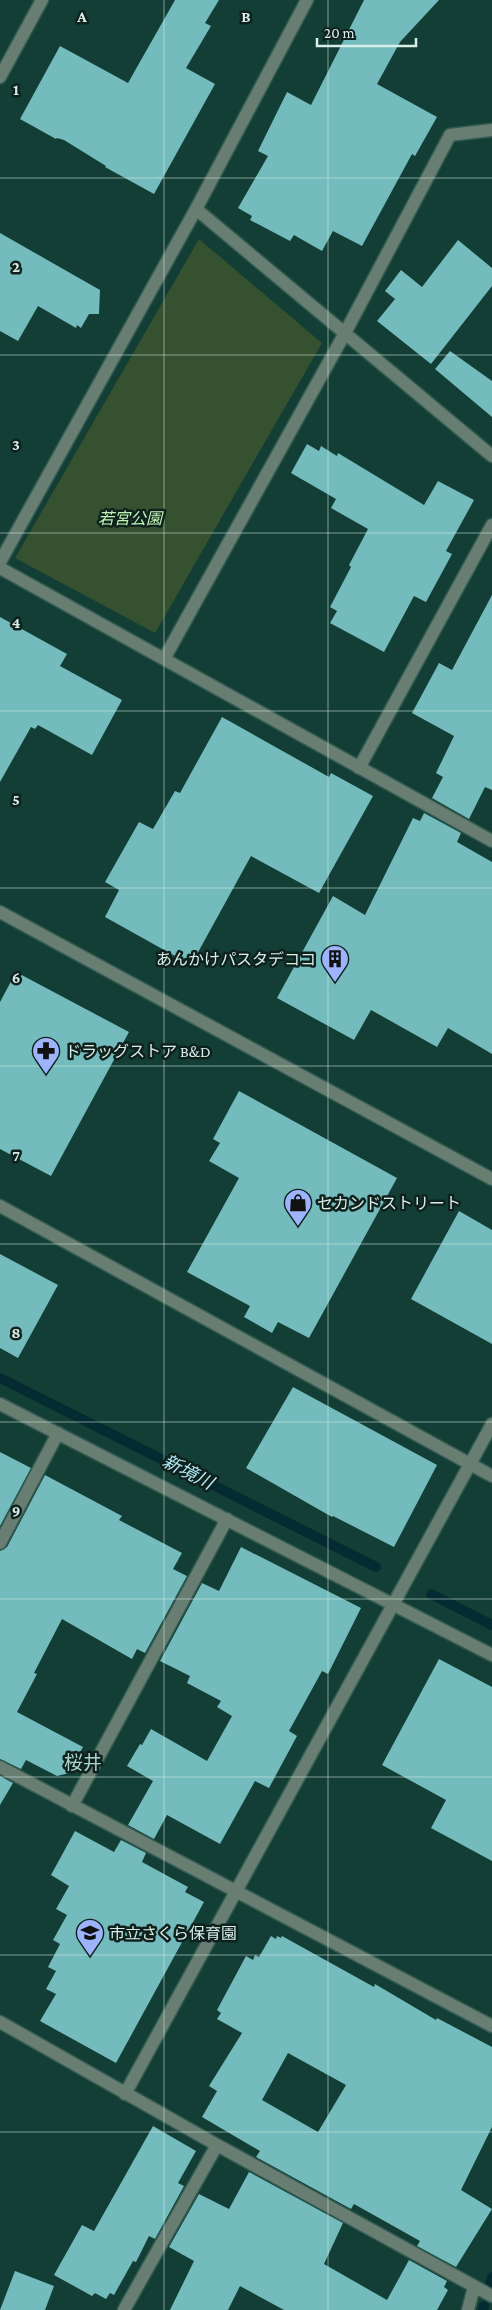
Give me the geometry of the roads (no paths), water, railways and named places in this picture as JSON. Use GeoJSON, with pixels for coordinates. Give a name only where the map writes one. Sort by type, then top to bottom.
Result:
{"type":"FeatureCollection","features":[{"type":"Feature","properties":{"kind":"street"},"geometry":{"type":"LineString","coordinates":[[0,77],[42,0]]}},
{"type":"Feature","properties":{"kind":"street"},"geometry":{"type":"LineString","coordinates":[[0,562],[196,209],[307,0]]}},
{"type":"Feature","properties":{"kind":"street"},"geometry":{"type":"LineString","coordinates":[[164,660],[345,333],[450,134],[492,130]]}},
{"type":"Feature","properties":{"kind":"street"},"geometry":{"type":"LineString","coordinates":[[196,209],[492,456]]}},
{"type":"Feature","properties":{"kind":"street"},"geometry":{"type":"LineString","coordinates":[[359,768],[492,525]]}},
{"type":"Feature","properties":{"kind":"street"},"geometry":{"type":"LineString","coordinates":[[0,568],[492,841]]}},
{"type":"Feature","properties":{"kind":"street"},"geometry":{"type":"LineString","coordinates":[[0,912],[492,1179]]}},
{"type":"Feature","properties":{"kind":"street"},"geometry":{"type":"LineString","coordinates":[[0,1206],[492,1476]]}},
{"type":"Feature","properties":{"kind":"street"},"geometry":{"type":"LineString","coordinates":[[0,1404],[492,1655]]}},
{"type":"Feature","properties":{"kind":"street"},"geometry":{"type":"LineString","coordinates":[[125,2094],[492,1424]]}},
{"type":"Feature","properties":{"kind":"street"},"geometry":{"type":"LineString","coordinates":[[0,1542],[58,1433]]}},
{"type":"Feature","properties":{"kind":"street"},"geometry":{"type":"LineString","coordinates":[[72,1806],[227,1519]]}},
{"type":"Feature","properties":{"kind":"street"},"geometry":{"type":"LineString","coordinates":[[0,1767],[492,2026]]}},
{"type":"Feature","properties":{"kind":"street"},"geometry":{"type":"LineString","coordinates":[[0,2022],[125,2094],[492,2296]]}},
{"type":"Feature","properties":{"kind":"street"},"geometry":{"type":"LineString","coordinates":[[124,2310],[217,2145]]}},
{"type":"Feature","properties":{"kind":"street"},"geometry":{"type":"LineString","coordinates":[[468,2310],[474,2287]]}},
{"type":"Feature","properties":{"kind":"waterway","name":"新境川"},"geometry":{"type":"LineString","coordinates":[[0,1378],[376,1567]]}},
{"type":"Feature","properties":{"kind":"waterway","name":"新境川"},"geometry":{"type":"LineString","coordinates":[[431,1594],[492,1625]]}},
{"type":"Feature","properties":{"kind":"waterway"},"geometry":{"type":"LineString","coordinates":[[490,2284],[492,2277]]}},
{"type":"Feature","properties":{"kind":"waterway"},"geometry":{"type":"LineString","coordinates":[[483,2310],[484,2306]]}},
{"type":"Feature","properties":{"kind":"place","name":"あんかけパスタデココ"},"geometry":{"type":"Point","coordinates":[335,983]}},
{"type":"Feature","properties":{"kind":"place","name":"ドラッグストア B&D"},"geometry":{"type":"Point","coordinates":[46,1075]}},
{"type":"Feature","properties":{"kind":"place","name":"セカンドストリート"},"geometry":{"type":"Point","coordinates":[298,1227]}},
{"type":"Feature","properties":{"kind":"place","name":"市立さくら保育園"},"geometry":{"type":"Point","coordinates":[90,1957]}},
{"type":"Feature","properties":{"kind":"district","name":"桜井"},"geometry":{"type":"Point","coordinates":[83,1762]}},
{"type":"Feature","properties":{"kind":"park label","name":"若宮公園"},"geometry":{"type":"Point","coordinates":[130,518]}}]}
